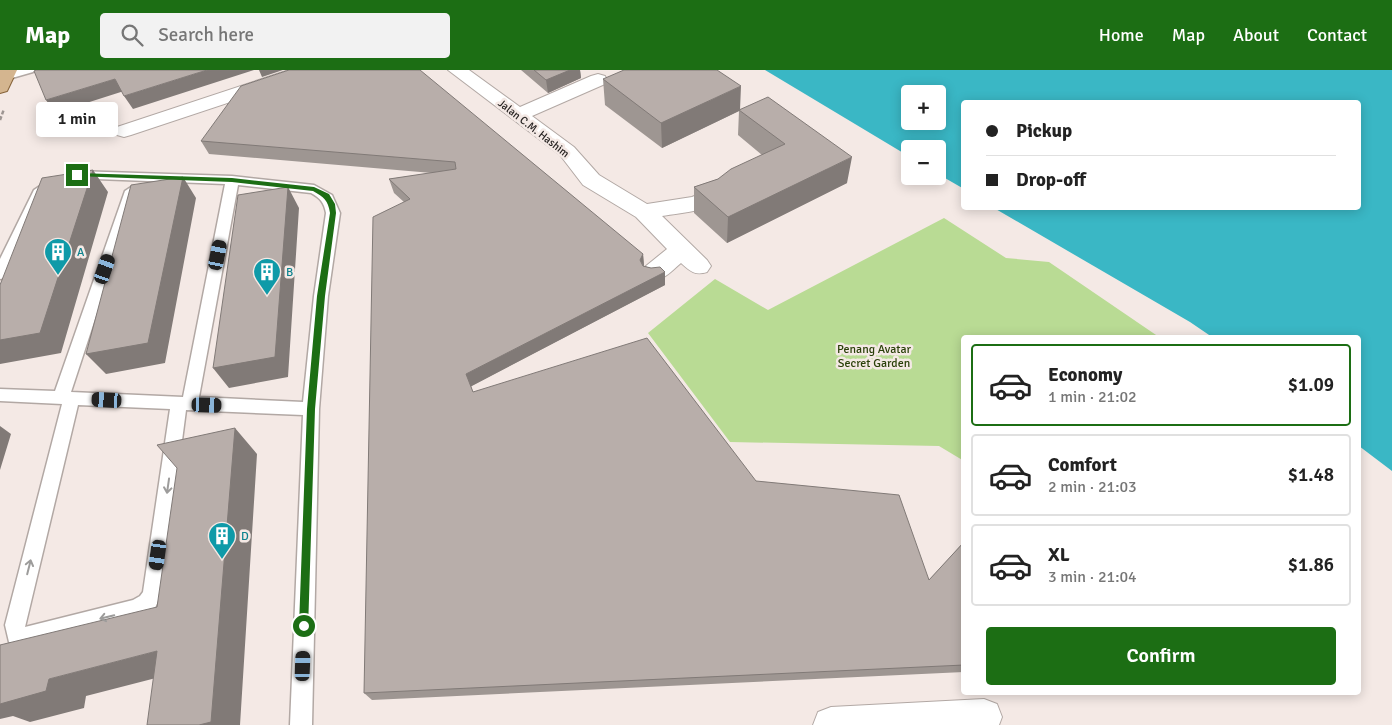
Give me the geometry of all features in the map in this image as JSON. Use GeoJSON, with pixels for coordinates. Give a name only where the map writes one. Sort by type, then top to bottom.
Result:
{"type":"FeatureCollection","features":[{"type":"Feature","properties":{"kind":"street"},"geometry":{"type":"LineString","coordinates":[[124,131],[308,70]]}},
{"type":"Feature","properties":{"kind":"street","name":"Jalan C.M. Hashim"},"geometry":{"type":"LineString","coordinates":[[457,70],[566,151],[591,180],[644,212],[699,266]]}},
{"type":"Feature","properties":{"kind":"street"},"geometry":{"type":"LineString","coordinates":[[517,115],[598,80]]}},
{"type":"Feature","properties":{"kind":"street"},"geometry":{"type":"LineString","coordinates":[[644,212],[696,203],[718,193]]}},
{"type":"Feature","properties":{"kind":"street"},"geometry":{"type":"LineString","coordinates":[[656,272],[682,248]]}},
{"type":"Feature","properties":{"kind":"street"},"geometry":{"type":"LineString","coordinates":[[831,725],[984,717]]}},
{"type":"Feature","properties":{"kind":"lane"},"geometry":{"type":"LineString","coordinates":[[4,78],[28,70]]}},
{"type":"Feature","properties":{"kind":"lane"},"geometry":{"type":"LineString","coordinates":[[0,274],[37,193],[46,184],[58,179],[77,175],[232,180],[314,189],[326,195],[332,204],[333,213],[321,296],[311,409],[301,725]]}},
{"type":"Feature","properties":{"kind":"lane"},"geometry":{"type":"LineString","coordinates":[[136,177],[66,398],[15,625],[16,635],[26,637],[136,609],[147,603],[152,593],[185,404],[232,180]]}},
{"type":"Feature","properties":{"kind":"lane"},"geometry":{"type":"LineString","coordinates":[[0,395],[311,409]]}},
{"type":"Feature","properties":{"kind":"green space","name":"Penang Avatar Secret Garden"},"geometry":{"type":"Polygon","coordinates":[[[944,218],[1006,258],[1049,262],[1156,335],[961,335],[961,459],[939,446],[730,442],[648,333],[715,279],[768,310],[944,218]]]}},
{"type":"Feature","properties":{"kind":"water"},"geometry":{"type":"Polygon","coordinates":[[[765,70],[1392,70],[1392,471],[1361,448],[1361,335],[1209,335],[997,210],[1361,210],[1361,100],[961,100],[961,187],[946,179],[946,140],[901,140],[901,152],[765,70]]]}},
{"type":"Feature","properties":{"kind":"building"},"geometry":{"type":"Polygon","coordinates":[[[207,70],[124,96],[115,79],[46,100],[34,71],[207,70]]]}},
{"type":"Feature","properties":{"kind":"building"},"geometry":{"type":"Polygon","coordinates":[[[289,70],[420,70],[643,254],[640,260],[643,266],[651,268],[660,267],[665,272],[466,374],[473,392],[647,338],[756,481],[899,495],[929,580],[961,545],[961,665],[364,693],[373,217],[410,199],[389,179],[456,169],[455,162],[201,141],[241,86],[289,70]]]}},
{"type":"Feature","properties":{"kind":"building"},"geometry":{"type":"Polygon","coordinates":[[[534,70],[570,70],[546,80],[534,70]]]}},
{"type":"Feature","properties":{"kind":"building"},"geometry":{"type":"Polygon","coordinates":[[[624,70],[717,70],[741,86],[661,123],[603,79],[624,70]]]}},
{"type":"Feature","properties":{"kind":"building"},"geometry":{"type":"Polygon","coordinates":[[[768,97],[852,157],[728,217],[694,187],[718,179],[731,169],[785,144],[739,110],[768,97]]]}},
{"type":"Feature","properties":{"kind":"building"},"geometry":{"type":"Polygon","coordinates":[[[93,170],[40,333],[0,340],[0,285],[42,178],[93,170]]]}},
{"type":"Feature","properties":{"kind":"building"},"geometry":{"type":"Polygon","coordinates":[[[183,177],[148,343],[86,354],[131,185],[183,177]]]}},
{"type":"Feature","properties":{"kind":"building","name":"B"},"geometry":{"type":"Polygon","coordinates":[[[288,187],[275,357],[213,368],[238,195],[288,187]]]}},
{"type":"Feature","properties":{"kind":"building"},"geometry":{"type":"Polygon","coordinates":[[[235,428],[211,722],[199,725],[147,725],[157,651],[49,679],[46,691],[0,704],[0,645],[157,607],[177,468],[157,445],[235,428]]]}},
{"type":"Feature","properties":{"kind":"place","name":"A"},"geometry":{"type":"Point","coordinates":[58,276]}},
{"type":"Feature","properties":{"kind":"place","name":"B"},"geometry":{"type":"Point","coordinates":[267,296]}},
{"type":"Feature","properties":{"kind":"place","name":"D"},"geometry":{"type":"Point","coordinates":[222,560]}},
{"type":"Feature","properties":{"kind":"route"},"geometry":{"type":"LineString","coordinates":[[77,175],[232,180],[314,189],[326,195],[332,204],[333,213],[321,296],[311,409],[304,626]]}}]}
